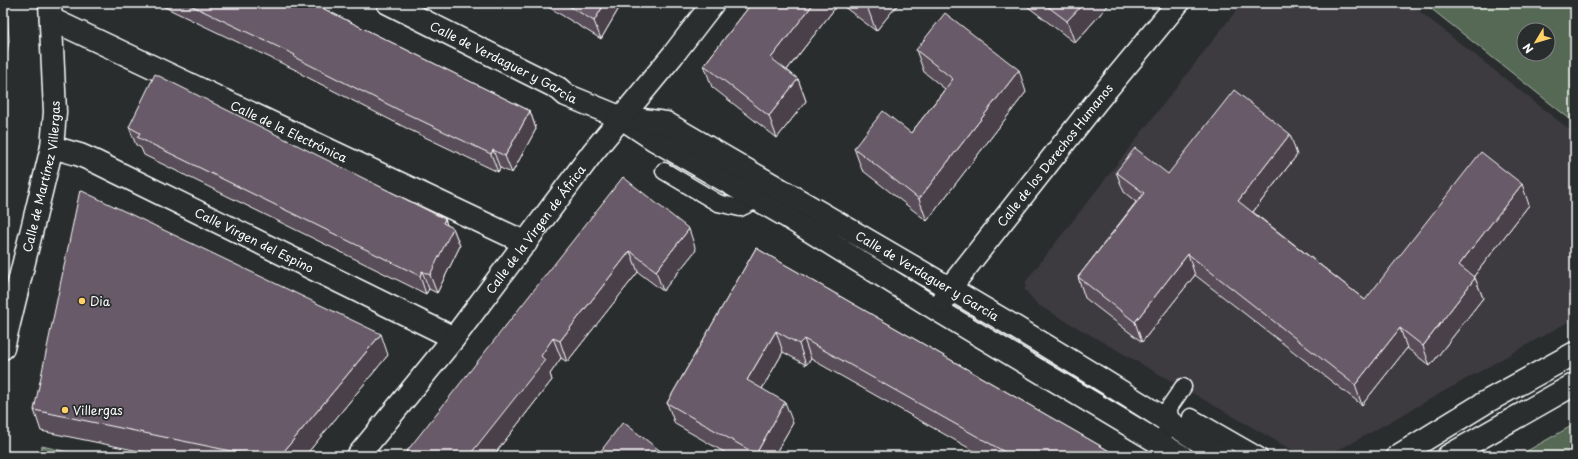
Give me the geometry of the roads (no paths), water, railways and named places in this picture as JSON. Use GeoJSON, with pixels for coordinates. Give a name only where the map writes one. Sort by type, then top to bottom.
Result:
{"type":"FeatureCollection","features":[{"type":"Feature","properties":{"kind":"street","name":"Calle de Verdaguer y García"},"geometry":{"type":"LineString","coordinates":[[388,3],[558,88],[566,95],[622,118],[655,140],[1181,456]]}},
{"type":"Feature","properties":{"kind":"street","name":"Calle de la Virgen de África"},"geometry":{"type":"LineString","coordinates":[[358,456],[454,338],[593,152],[622,118],[713,3]]}},
{"type":"Feature","properties":{"kind":"street","name":"Calle de los Derechos Humanos"},"geometry":{"type":"LineString","coordinates":[[939,311],[949,289],[1097,101],[1178,3]]}},
{"type":"Feature","properties":{"kind":"street","name":"Calle de Martínez Villergas"},"geometry":{"type":"LineString","coordinates":[[3,348],[8,300],[52,147],[55,112],[51,11]]}},
{"type":"Feature","properties":{"kind":"street","name":"Calle de la Electrónica"},"geometry":{"type":"LineString","coordinates":[[51,11],[526,243]]}},
{"type":"Feature","properties":{"kind":"street","name":"Calle de Verdaguer y García"},"geometry":{"type":"LineString","coordinates":[[622,118],[666,123],[949,289],[1182,420],[1222,456]]}},
{"type":"Feature","properties":{"kind":"street","name":"Calle Virgen del Espino"},"geometry":{"type":"LineString","coordinates":[[52,147],[80,154],[454,338]]}},
{"type":"Feature","properties":{"kind":"street"},"geometry":{"type":"LineString","coordinates":[[1398,456],[1486,402],[1575,353]]}},
{"type":"Feature","properties":{"kind":"street"},"geometry":{"type":"LineString","coordinates":[[1448,456],[1575,384]]}},
{"type":"Feature","properties":{"kind":"lane"},"geometry":{"type":"LineString","coordinates":[[664,171],[718,203],[740,208],[757,200]]}},
{"type":"Feature","properties":{"kind":"lane"},"geometry":{"type":"LineString","coordinates":[[1183,387],[1168,408],[1182,420],[1259,456]]}},
{"type":"Feature","properties":{"kind":"lane"},"geometry":{"type":"LineString","coordinates":[[1158,443],[1182,420]]}},
{"type":"Feature","properties":{"kind":"place","name":"Dia"},"geometry":{"type":"Point","coordinates":[82,301]}},
{"type":"Feature","properties":{"kind":"place","name":"Villergas"},"geometry":{"type":"Point","coordinates":[65,410]}}]}
